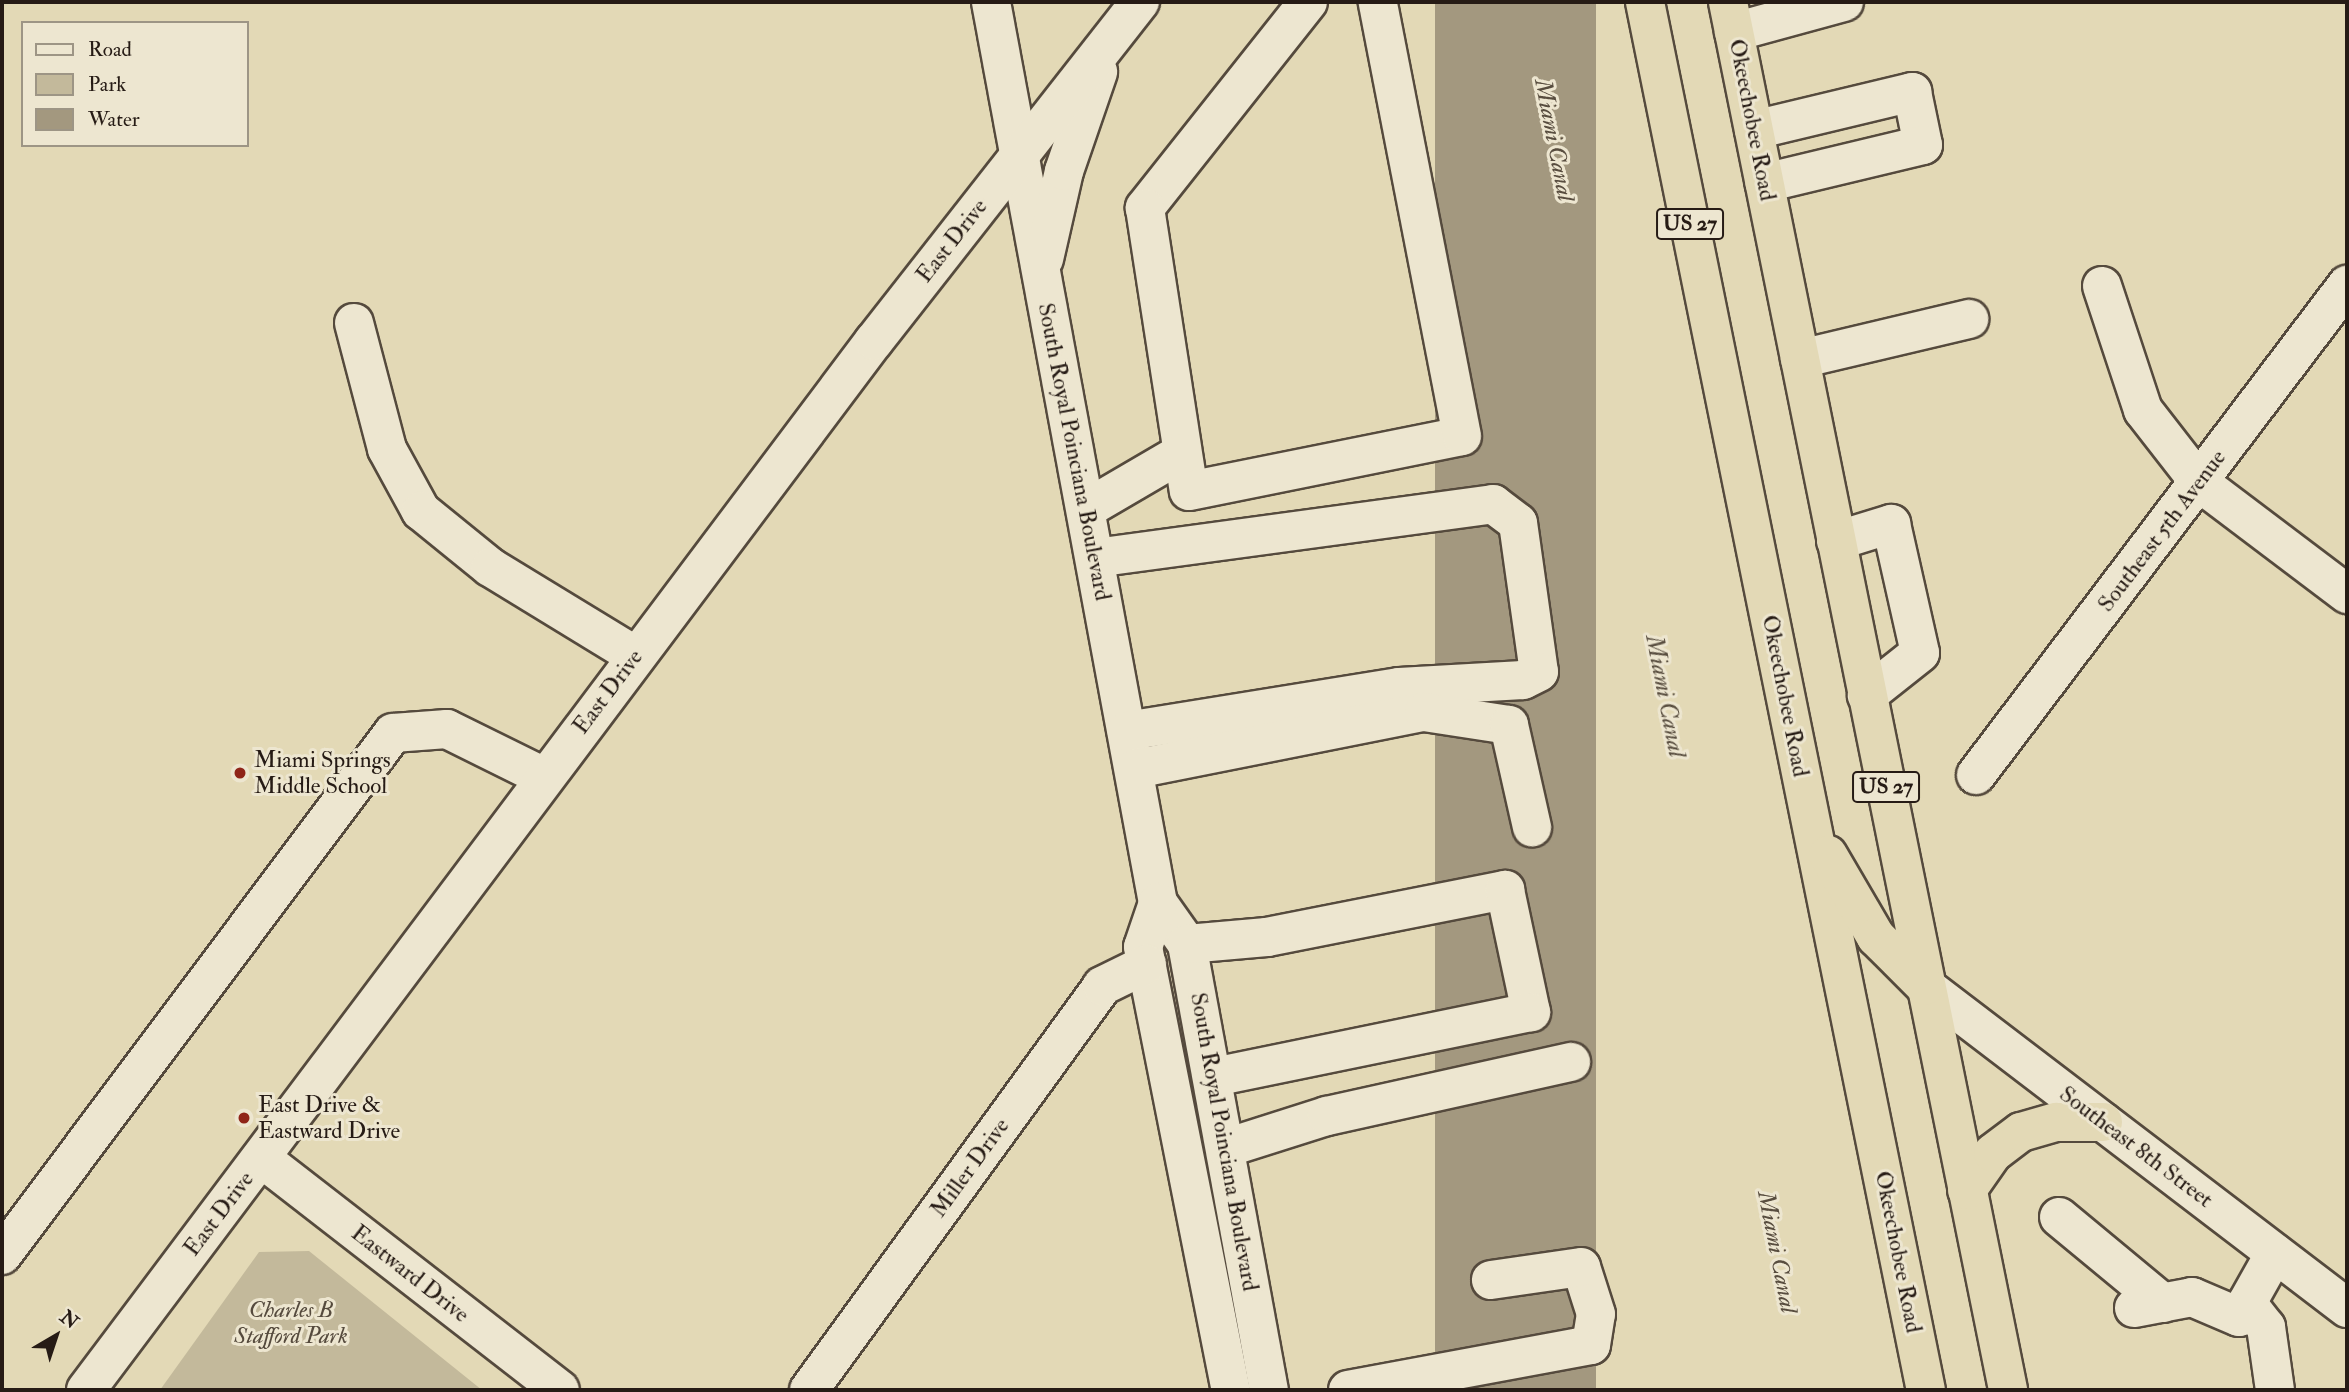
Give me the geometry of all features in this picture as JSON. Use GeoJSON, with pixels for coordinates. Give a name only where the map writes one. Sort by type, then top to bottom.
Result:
{"type":"FeatureCollection","features":[{"type":"Feature","properties":{"kind":"highway","name":"Okeechobee Road"},"geometry":{"type":"LineString","coordinates":[[1645,2],[1926,1390]]}},
{"type":"Feature","properties":{"kind":"highway","name":"Okeechobee Road"},"geometry":{"type":"LineString","coordinates":[[1731,17],[2008,1390]]}},
{"type":"Feature","properties":{"kind":"highway"},"geometry":{"type":"LineString","coordinates":[[1812,826],[1876,937],[1925,986]]}},
{"type":"Feature","properties":{"kind":"highway"},"geometry":{"type":"LineString","coordinates":[[1967,1190],[1993,1153],[2021,1132],[2057,1122],[2103,1122]]}},
{"type":"Feature","properties":{"kind":"street","name":"South Royal Poinciana Boulevard"},"geometry":{"type":"LineString","coordinates":[[991,2],[1158,902],[1187,944],[1214,1077],[1269,1390]]}},
{"type":"Feature","properties":{"kind":"street","name":"East Drive"},"geometry":{"type":"LineString","coordinates":[[86,1390],[544,777],[1140,2]]}},
{"type":"Feature","properties":{"kind":"street"},"geometry":{"type":"LineString","coordinates":[[1308,2],[1145,208],[1189,491],[1462,436],[1378,2]]}},
{"type":"Feature","properties":{"kind":"street"},"geometry":{"type":"LineString","coordinates":[[1731,17],[1844,2]]}},
{"type":"Feature","properties":{"kind":"street"},"geometry":{"type":"LineString","coordinates":[[1041,277],[1064,170],[1108,43]]}},
{"type":"Feature","properties":{"kind":"street"},"geometry":{"type":"LineString","coordinates":[[1754,130],[1912,92],[1923,145],[1765,183]]}},
{"type":"Feature","properties":{"kind":"street","name":"Southeast 5th Avenue"},"geometry":{"type":"LineString","coordinates":[[1976,775],[2347,285]]}},
{"type":"Feature","properties":{"kind":"street"},"geometry":{"type":"LineString","coordinates":[[2102,286],[2143,410],[2199,482],[2347,594]]}},
{"type":"Feature","properties":{"kind":"street"},"geometry":{"type":"LineString","coordinates":[[1800,359],[1969,319]]}},
{"type":"Feature","properties":{"kind":"street"},"geometry":{"type":"LineString","coordinates":[[354,323],[387,449],[421,511],[490,567],[636,656]]}},
{"type":"Feature","properties":{"kind":"street"},"geometry":{"type":"LineString","coordinates":[[1086,509],[1182,453]]}},
{"type":"Feature","properties":{"kind":"street"},"geometry":{"type":"LineString","coordinates":[[1095,558],[1493,504],[1518,523],[1539,672],[1523,680],[1399,687],[1127,731]]}},
{"type":"Feature","properties":{"kind":"street"},"geometry":{"type":"LineString","coordinates":[[1836,541],[1891,524],[1920,653],[1867,695]]}},
{"type":"Feature","properties":{"kind":"street"},"geometry":{"type":"LineString","coordinates":[[1135,769],[1424,712],[1509,726],[1532,827]]}},
{"type":"Feature","properties":{"kind":"street"},"geometry":{"type":"LineString","coordinates":[[2,1255],[393,733],[447,729],[544,777]]}},
{"type":"Feature","properties":{"kind":"street"},"geometry":{"type":"LineString","coordinates":[[1187,944],[1267,937],[1505,890],[1531,1012],[1214,1077]]}},
{"type":"Feature","properties":{"kind":"street","name":"South Royal Poinciana Boulevard"},"geometry":{"type":"LineString","coordinates":[[1158,902],[1143,947],[1231,1390]]}},
{"type":"Feature","properties":{"kind":"street","name":"Miller Drive"},"geometry":{"type":"LineString","coordinates":[[809,1390],[1102,986],[1147,964]]}},
{"type":"Feature","properties":{"kind":"street","name":"Southeast 8th Street"},"geometry":{"type":"LineString","coordinates":[[1925,986],[2347,1308]]}},
{"type":"Feature","properties":{"kind":"street"},"geometry":{"type":"LineString","coordinates":[[1226,1148],[1326,1116],[1571,1062]]}},
{"type":"Feature","properties":{"kind":"street","name":"Eastward Drive"},"geometry":{"type":"LineString","coordinates":[[261,1158],[560,1390]]}},
{"type":"Feature","properties":{"kind":"street"},"geometry":{"type":"LineString","coordinates":[[2059,1217],[2149,1305],[2192,1297],[2239,1317],[2275,1253]]}},
{"type":"Feature","properties":{"kind":"street"},"geometry":{"type":"LineString","coordinates":[[1348,1390],[1591,1345],[1596,1314],[1581,1267],[1491,1280]]}},
{"type":"Feature","properties":{"kind":"street"},"geometry":{"type":"LineString","coordinates":[[2247,1303],[2266,1327],[2275,1390]]}},
{"type":"Feature","properties":{"kind":"green space","name":"Charles B Stafford Park"},"geometry":{"type":"Polygon","coordinates":[[[309,1251],[482,1390],[160,1390],[259,1252],[309,1251]]]}},
{"type":"Feature","properties":{"kind":"water","name":"Miami Canal"},"geometry":{"type":"Polygon","coordinates":[[[1435,2],[1596,2],[1596,1390],[1435,1390],[1435,2]]]}},
{"type":"Feature","properties":{"kind":"place","name":"Miami Springs Middle School"},"geometry":{"type":"Point","coordinates":[240,773]}},
{"type":"Feature","properties":{"kind":"place","name":"East Drive & Eastward Drive"},"geometry":{"type":"Point","coordinates":[244,1118]}}]}
